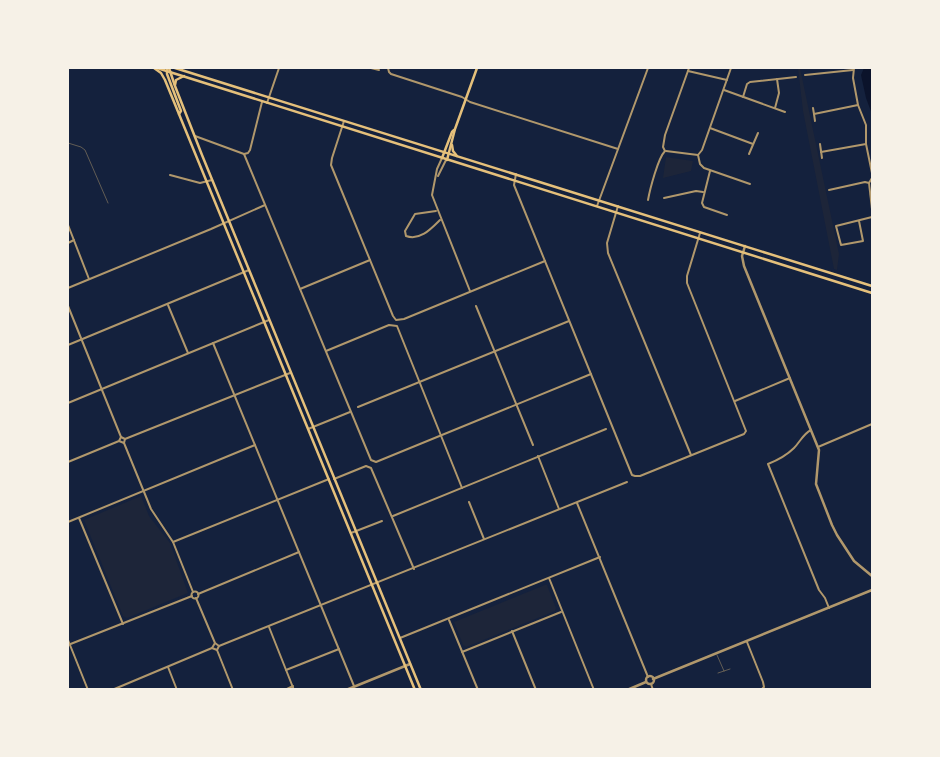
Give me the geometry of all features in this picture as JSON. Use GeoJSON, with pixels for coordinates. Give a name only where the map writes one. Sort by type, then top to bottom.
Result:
{"type":"FeatureCollection","features":[{"type":"Feature","properties":{"kind":"main road"},"geometry":{"type":"LineString","coordinates":[[155,68],[168,69],[262,102],[872,292]]}},
{"type":"Feature","properties":{"kind":"main road"},"geometry":{"type":"LineString","coordinates":[[155,68],[165,80],[208,182],[415,690]]}},
{"type":"Feature","properties":{"kind":"main road"},"geometry":{"type":"LineString","coordinates":[[175,68],[872,286]]}},
{"type":"Feature","properties":{"kind":"main road"},"geometry":{"type":"LineString","coordinates":[[447,160],[455,129],[477,68]]}},
{"type":"Feature","properties":{"kind":"main road"},"geometry":{"type":"LineString","coordinates":[[168,69],[421,690]]}},
{"type":"Feature","properties":{"kind":"main road"},"geometry":{"type":"LineString","coordinates":[[168,69],[181,111],[179,114]]}},
{"type":"Feature","properties":{"kind":"main road"},"geometry":{"type":"LineString","coordinates":[[175,86],[176,80],[186,76]]}},
{"type":"Feature","properties":{"kind":"main road"},"geometry":{"type":"LineString","coordinates":[[442,158],[452,132],[455,129]]}},
{"type":"Feature","properties":{"kind":"main road"},"geometry":{"type":"LineString","coordinates":[[190,139],[193,136],[192,130]]}},
{"type":"Feature","properties":{"kind":"main road"},"geometry":{"type":"LineString","coordinates":[[452,144],[453,151],[457,157]]}},
{"type":"Feature","properties":{"kind":"main road"},"geometry":{"type":"LineString","coordinates":[[668,222],[668,229]]}},
{"type":"Feature","properties":{"kind":"main road"},"geometry":{"type":"LineString","coordinates":[[772,261],[773,256]]}},
{"type":"Feature","properties":{"kind":"main road"},"geometry":{"type":"LineString","coordinates":[[329,479],[334,479]]}},
{"type":"Feature","properties":{"kind":"main road"},"geometry":{"type":"LineString","coordinates":[[394,638],[400,638]]}},
{"type":"Feature","properties":{"kind":"street"},"geometry":{"type":"LineString","coordinates":[[267,103],[279,68]]}},
{"type":"Feature","properties":{"kind":"street"},"geometry":{"type":"LineString","coordinates":[[371,68],[379,70]]}},
{"type":"Feature","properties":{"kind":"street"},"geometry":{"type":"LineString","coordinates":[[388,68],[388,72],[470,102],[618,149]]}},
{"type":"Feature","properties":{"kind":"street"},"geometry":{"type":"LineString","coordinates":[[597,207],[648,68]]}},
{"type":"Feature","properties":{"kind":"street"},"geometry":{"type":"LineString","coordinates":[[698,155],[702,150],[731,68]]}},
{"type":"Feature","properties":{"kind":"street"},"geometry":{"type":"LineString","coordinates":[[665,151],[663,147],[665,135],[689,69],[727,80]]}},
{"type":"Feature","properties":{"kind":"street"},"geometry":{"type":"LineString","coordinates":[[805,75],[854,69],[853,78],[858,105],[866,125],[866,144],[872,173]]}},
{"type":"Feature","properties":{"kind":"street"},"geometry":{"type":"LineString","coordinates":[[743,97],[747,84],[750,82],[796,77]]}},
{"type":"Feature","properties":{"kind":"street"},"geometry":{"type":"LineString","coordinates":[[774,108],[779,93],[777,78]]}},
{"type":"Feature","properties":{"kind":"street"},"geometry":{"type":"LineString","coordinates":[[724,90],[785,112]]}},
{"type":"Feature","properties":{"kind":"street"},"geometry":{"type":"LineString","coordinates":[[195,136],[204,141],[244,154],[248,153],[262,102]]}},
{"type":"Feature","properties":{"kind":"street"},"geometry":{"type":"LineString","coordinates":[[814,114],[858,105]]}},
{"type":"Feature","properties":{"kind":"street"},"geometry":{"type":"LineString","coordinates":[[812,108],[815,121]]}},
{"type":"Feature","properties":{"kind":"street"},"geometry":{"type":"LineString","coordinates":[[344,121],[331,165],[392,316],[396,320],[404,319],[545,261]]}},
{"type":"Feature","properties":{"kind":"street"},"geometry":{"type":"LineString","coordinates":[[710,128],[753,144]]}},
{"type":"Feature","properties":{"kind":"street"},"geometry":{"type":"LineString","coordinates":[[749,154],[758,133]]}},
{"type":"Feature","properties":{"kind":"street"},"geometry":{"type":"LineString","coordinates":[[198,145],[204,141]]}},
{"type":"Feature","properties":{"kind":"street"},"geometry":{"type":"LineString","coordinates":[[820,144],[822,158]]}},
{"type":"Feature","properties":{"kind":"street"},"geometry":{"type":"LineString","coordinates":[[821,152],[866,144]]}},
{"type":"Feature","properties":{"kind":"street"},"geometry":{"type":"LineString","coordinates":[[665,151],[698,155]]}},
{"type":"Feature","properties":{"kind":"street"},"geometry":{"type":"LineString","coordinates":[[648,200],[660,156],[665,151]]}},
{"type":"Feature","properties":{"kind":"street"},"geometry":{"type":"LineString","coordinates":[[244,154],[369,458],[373,462],[591,374]]}},
{"type":"Feature","properties":{"kind":"street"},"geometry":{"type":"LineString","coordinates":[[698,155],[702,166],[710,171],[750,184]]}},
{"type":"Feature","properties":{"kind":"street"},"geometry":{"type":"LineString","coordinates":[[442,158],[432,195],[436,211],[470,292]]}},
{"type":"Feature","properties":{"kind":"street"},"geometry":{"type":"LineString","coordinates":[[436,178],[447,160]]}},
{"type":"Feature","properties":{"kind":"street"},"geometry":{"type":"LineString","coordinates":[[710,171],[702,203],[704,207],[727,215]]}},
{"type":"Feature","properties":{"kind":"street"},"geometry":{"type":"LineString","coordinates":[[516,174],[514,185],[633,475],[640,476],[744,434],[746,431],[687,283],[686,276],[700,232]]}},
{"type":"Feature","properties":{"kind":"street"},"geometry":{"type":"LineString","coordinates":[[170,175],[194,182],[208,182],[212,180]]}},
{"type":"Feature","properties":{"kind":"street"},"geometry":{"type":"LineString","coordinates":[[872,178],[869,184],[872,209]]}},
{"type":"Feature","properties":{"kind":"street"},"geometry":{"type":"LineString","coordinates":[[830,190],[865,182],[869,184]]}},
{"type":"Feature","properties":{"kind":"street"},"geometry":{"type":"LineString","coordinates":[[664,198],[696,191],[704,192]]}},
{"type":"Feature","properties":{"kind":"street"},"geometry":{"type":"LineString","coordinates":[[68,288],[265,205]]}},
{"type":"Feature","properties":{"kind":"street"},"geometry":{"type":"LineString","coordinates":[[618,206],[607,243],[608,253],[691,455]]}},
{"type":"Feature","properties":{"kind":"street"},"geometry":{"type":"LineString","coordinates":[[436,211],[415,214],[404,234],[409,238],[424,234],[440,220]]}},
{"type":"Feature","properties":{"kind":"street"},"geometry":{"type":"LineString","coordinates":[[859,221],[863,241],[841,246],[836,226],[872,217]]}},
{"type":"Feature","properties":{"kind":"street"},"geometry":{"type":"LineString","coordinates":[[68,225],[89,279]]}},
{"type":"Feature","properties":{"kind":"street"},"geometry":{"type":"LineString","coordinates":[[68,243],[74,240]]}},
{"type":"Feature","properties":{"kind":"street"},"geometry":{"type":"LineString","coordinates":[[745,246],[742,260],[744,266],[818,447],[820,454],[816,484],[837,535],[854,561],[872,576]]}},
{"type":"Feature","properties":{"kind":"street"},"geometry":{"type":"LineString","coordinates":[[300,289],[370,260]]}},
{"type":"Feature","properties":{"kind":"street"},"geometry":{"type":"LineString","coordinates":[[68,345],[249,270]]}},
{"type":"Feature","properties":{"kind":"street"},"geometry":{"type":"LineString","coordinates":[[168,304],[188,353]]}},
{"type":"Feature","properties":{"kind":"street"},"geometry":{"type":"LineString","coordinates":[[68,306],[121,437],[125,439],[291,373]]}},
{"type":"Feature","properties":{"kind":"street"},"geometry":{"type":"LineString","coordinates":[[476,306],[533,445]]}},
{"type":"Feature","properties":{"kind":"street"},"geometry":{"type":"LineString","coordinates":[[68,403],[270,320]]}},
{"type":"Feature","properties":{"kind":"street"},"geometry":{"type":"LineString","coordinates":[[358,408],[569,321]]}},
{"type":"Feature","properties":{"kind":"street"},"geometry":{"type":"LineString","coordinates":[[325,351],[389,325],[394,325],[398,328],[462,488]]}},
{"type":"Feature","properties":{"kind":"street"},"geometry":{"type":"LineString","coordinates":[[214,343],[354,686]]}},
{"type":"Feature","properties":{"kind":"street"},"geometry":{"type":"LineString","coordinates":[[735,401],[790,378]]}},
{"type":"Feature","properties":{"kind":"street"},"geometry":{"type":"LineString","coordinates":[[308,428],[350,412]]}},
{"type":"Feature","properties":{"kind":"street"},"geometry":{"type":"LineString","coordinates":[[818,447],[872,424]]}},
{"type":"Feature","properties":{"kind":"street"},"geometry":{"type":"LineString","coordinates":[[393,516],[606,429]]}},
{"type":"Feature","properties":{"kind":"street"},"geometry":{"type":"LineString","coordinates":[[811,430],[804,434],[796,446],[786,455],[768,464],[819,590],[829,608]]}},
{"type":"Feature","properties":{"kind":"street"},"geometry":{"type":"LineString","coordinates":[[68,462],[119,441],[121,437]]}},
{"type":"Feature","properties":{"kind":"street"},"geometry":{"type":"LineString","coordinates":[[125,439],[124,443],[143,491],[153,513],[173,542],[193,592],[192,596]]}},
{"type":"Feature","properties":{"kind":"street"},"geometry":{"type":"LineString","coordinates":[[119,441],[124,443]]}},
{"type":"Feature","properties":{"kind":"street"},"geometry":{"type":"LineString","coordinates":[[68,522],[255,446]]}},
{"type":"Feature","properties":{"kind":"street"},"geometry":{"type":"LineString","coordinates":[[538,456],[559,509]]}},
{"type":"Feature","properties":{"kind":"street"},"geometry":{"type":"LineString","coordinates":[[334,479],[366,466],[370,467],[393,516],[414,569]]}},
{"type":"Feature","properties":{"kind":"street"},"geometry":{"type":"LineString","coordinates":[[173,542],[329,479]]}},
{"type":"Feature","properties":{"kind":"street"},"geometry":{"type":"LineString","coordinates":[[217,650],[219,646],[627,482]]}},
{"type":"Feature","properties":{"kind":"street"},"geometry":{"type":"LineString","coordinates":[[469,502],[484,539]]}},
{"type":"Feature","properties":{"kind":"street"},"geometry":{"type":"LineString","coordinates":[[577,502],[648,677],[646,682]]}},
{"type":"Feature","properties":{"kind":"street"},"geometry":{"type":"LineString","coordinates":[[78,517],[122,624]]}},
{"type":"Feature","properties":{"kind":"street"},"geometry":{"type":"LineString","coordinates":[[351,533],[382,520]]}},
{"type":"Feature","properties":{"kind":"street"},"geometry":{"type":"LineString","coordinates":[[196,598],[198,594],[299,552]]}},
{"type":"Feature","properties":{"kind":"street"},"geometry":{"type":"LineString","coordinates":[[400,638],[600,557]]}},
{"type":"Feature","properties":{"kind":"street"},"geometry":{"type":"LineString","coordinates":[[549,578],[561,612],[594,690]]}},
{"type":"Feature","properties":{"kind":"street"},"geometry":{"type":"LineString","coordinates":[[653,690],[651,684],[654,679],[872,590]]}},
{"type":"Feature","properties":{"kind":"street"},"geometry":{"type":"LineString","coordinates":[[193,592],[198,594]]}},
{"type":"Feature","properties":{"kind":"street"},"geometry":{"type":"LineString","coordinates":[[68,645],[192,596],[196,598],[214,643],[219,646]]}},
{"type":"Feature","properties":{"kind":"street"},"geometry":{"type":"LineString","coordinates":[[462,652],[561,612]]}},
{"type":"Feature","properties":{"kind":"street"},"geometry":{"type":"LineString","coordinates":[[449,619],[478,690]]}},
{"type":"Feature","properties":{"kind":"street"},"geometry":{"type":"LineString","coordinates":[[269,626],[293,688],[285,690]]}},
{"type":"Feature","properties":{"kind":"street"},"geometry":{"type":"LineString","coordinates":[[512,631],[536,690]]}},
{"type":"Feature","properties":{"kind":"street"},"geometry":{"type":"LineString","coordinates":[[68,640],[68,645],[89,690]]}},
{"type":"Feature","properties":{"kind":"street"},"geometry":{"type":"LineString","coordinates":[[746,641],[764,687],[761,690]]}},
{"type":"Feature","properties":{"kind":"street"},"geometry":{"type":"LineString","coordinates":[[112,690],[212,648],[214,643]]}},
{"type":"Feature","properties":{"kind":"street"},"geometry":{"type":"LineString","coordinates":[[212,648],[217,650],[233,690]]}},
{"type":"Feature","properties":{"kind":"street"},"geometry":{"type":"LineString","coordinates":[[286,670],[339,649]]}},
{"type":"Feature","properties":{"kind":"street"},"geometry":{"type":"LineString","coordinates":[[346,690],[410,664]]}},
{"type":"Feature","properties":{"kind":"street"},"geometry":{"type":"LineString","coordinates":[[168,667],[177,690]]}},
{"type":"Feature","properties":{"kind":"street"},"geometry":{"type":"LineString","coordinates":[[648,677],[651,676],[654,679]]}},
{"type":"Feature","properties":{"kind":"street"},"geometry":{"type":"LineString","coordinates":[[627,690],[646,682],[651,684]]}},
{"type":"Feature","properties":{"kind":"lane"},"geometry":{"type":"LineString","coordinates":[[68,143],[84,149],[108,203]]}},
{"type":"Feature","properties":{"kind":"lane"},"geometry":{"type":"LineString","coordinates":[[716,653],[724,671]]}},
{"type":"Feature","properties":{"kind":"lane"},"geometry":{"type":"LineString","coordinates":[[718,674],[730,669]]}},
{"type":"Feature","properties":{"kind":"shaded area"},"geometry":{"type":"Polygon","coordinates":[[[798,68],[800,68],[839,254],[837,270],[834,269],[803,111],[798,68]]]}},
{"type":"Feature","properties":{"kind":"shaded area"},"geometry":{"type":"Polygon","coordinates":[[[864,68],[872,68],[872,114],[861,75],[864,68]]]}},
{"type":"Feature","properties":{"kind":"shaded area"},"geometry":{"type":"Polygon","coordinates":[[[666,157],[693,161],[691,171],[663,178],[666,157]]]}},
{"type":"Feature","properties":{"kind":"shaded area"},"geometry":{"type":"Polygon","coordinates":[[[141,496],[149,516],[170,543],[188,593],[127,618],[123,616],[84,520],[141,496]]]}},
{"type":"Feature","properties":{"kind":"shaded area"},"geometry":{"type":"Polygon","coordinates":[[[547,585],[556,608],[555,611],[466,647],[463,645],[454,622],[547,585]]]}}]}
